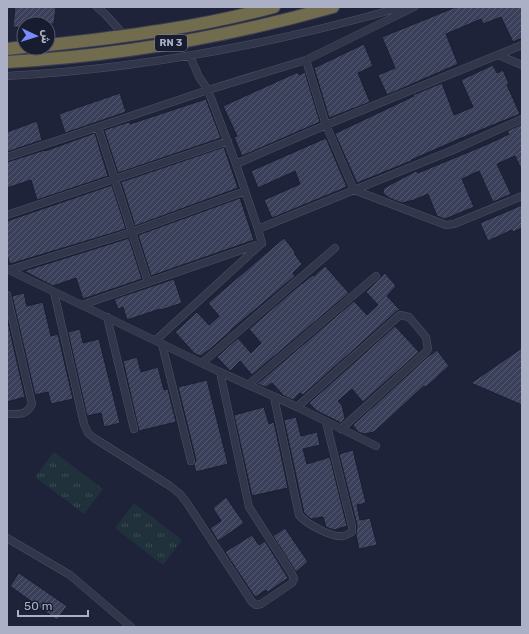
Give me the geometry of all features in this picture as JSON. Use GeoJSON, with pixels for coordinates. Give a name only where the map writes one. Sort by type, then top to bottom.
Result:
{"type":"FeatureCollection","features":[{"type":"Feature","properties":{"kind":"highway","name":"RN 3"},"geometry":{"type":"LineString","coordinates":[[56,44],[176,29],[274,7]]}},
{"type":"Feature","properties":{"kind":"highway","name":"RN 3"},"geometry":{"type":"LineString","coordinates":[[7,62],[93,54],[191,40],[280,22],[333,7]]}},
{"type":"Feature","properties":{"kind":"street"},"geometry":{"type":"LineString","coordinates":[[97,7],[125,36]]}},
{"type":"Feature","properties":{"kind":"street"},"geometry":{"type":"LineString","coordinates":[[7,76],[98,70],[190,56],[340,24],[402,7]]}},
{"type":"Feature","properties":{"kind":"street"},"geometry":{"type":"LineString","coordinates":[[7,157],[208,90],[306,60],[414,7]]}},
{"type":"Feature","properties":{"kind":"street"},"geometry":{"type":"LineString","coordinates":[[236,164],[326,125],[522,45]]}},
{"type":"Feature","properties":{"kind":"street"},"geometry":{"type":"LineString","coordinates":[[498,55],[522,65]]}},
{"type":"Feature","properties":{"kind":"street"},"geometry":{"type":"LineString","coordinates":[[190,56],[199,77],[208,90],[228,141],[262,243]]}},
{"type":"Feature","properties":{"kind":"street"},"geometry":{"type":"LineString","coordinates":[[306,60],[326,125],[354,190],[446,225],[454,224],[522,196]]}},
{"type":"Feature","properties":{"kind":"street"},"geometry":{"type":"LineString","coordinates":[[258,229],[522,119]]}},
{"type":"Feature","properties":{"kind":"street"},"geometry":{"type":"LineString","coordinates":[[98,127],[148,282]]}},
{"type":"Feature","properties":{"kind":"street"},"geometry":{"type":"LineString","coordinates":[[7,215],[228,141]]}},
{"type":"Feature","properties":{"kind":"street"},"geometry":{"type":"LineString","coordinates":[[8,269],[132,232],[245,192]]}},
{"type":"Feature","properties":{"kind":"street"},"geometry":{"type":"LineString","coordinates":[[82,305],[262,243]]}},
{"type":"Feature","properties":{"kind":"street"},"geometry":{"type":"LineString","coordinates":[[159,342],[262,243]]}},
{"type":"Feature","properties":{"kind":"street"},"geometry":{"type":"LineString","coordinates":[[202,363],[335,248]]}},
{"type":"Feature","properties":{"kind":"street"},"geometry":{"type":"LineString","coordinates":[[8,269],[376,446]]}},
{"type":"Feature","properties":{"kind":"street"},"geometry":{"type":"LineString","coordinates":[[248,385],[376,276]]}},
{"type":"Feature","properties":{"kind":"street"},"geometry":{"type":"LineString","coordinates":[[54,292],[84,424],[88,433],[180,494],[252,602],[256,605],[261,604],[294,579],[249,507],[220,372]]}},
{"type":"Feature","properties":{"kind":"street"},"geometry":{"type":"LineString","coordinates":[[7,295],[32,404],[29,410],[24,413],[7,414]]}},
{"type":"Feature","properties":{"kind":"street"},"geometry":{"type":"LineString","coordinates":[[297,407],[400,316],[409,317],[426,337],[428,348],[426,352],[341,429]]}},
{"type":"Feature","properties":{"kind":"street"},"geometry":{"type":"LineString","coordinates":[[107,317],[134,429]]}},
{"type":"Feature","properties":{"kind":"street"},"geometry":{"type":"LineString","coordinates":[[159,342],[191,461]]}},
{"type":"Feature","properties":{"kind":"street"},"geometry":{"type":"LineString","coordinates":[[274,397],[299,515],[302,520],[332,535],[344,537],[352,532],[352,526],[326,422]]}},
{"type":"Feature","properties":{"kind":"street"},"geometry":{"type":"LineString","coordinates":[[7,538],[70,575],[131,627]]}},
{"type":"Feature","properties":{"kind":"green space"},"geometry":{"type":"Polygon","coordinates":[[[54,452],[103,489],[84,514],[35,477],[54,452]]]}},
{"type":"Feature","properties":{"kind":"green space"},"geometry":{"type":"Polygon","coordinates":[[[134,503],[182,540],[163,565],[115,528],[134,503]]]}},
{"type":"Feature","properties":{"kind":"building"},"geometry":{"type":"Polygon","coordinates":[[[15,7],[56,7],[55,16],[16,16],[16,27],[13,27],[15,7]]]}},
{"type":"Feature","properties":{"kind":"building"},"geometry":{"type":"Polygon","coordinates":[[[456,7],[522,7],[522,38],[513,42],[501,17],[483,24],[481,19],[446,34],[458,64],[387,95],[378,75],[395,68],[382,37],[456,7]]]}},
{"type":"Feature","properties":{"kind":"building"},"geometry":{"type":"Polygon","coordinates":[[[364,44],[373,66],[358,73],[370,102],[329,118],[314,68],[364,44]]]}},
{"type":"Feature","properties":{"kind":"building"},"geometry":{"type":"Polygon","coordinates":[[[493,65],[497,73],[503,70],[509,84],[507,85],[520,114],[357,183],[335,134],[336,133],[414,96],[413,95],[442,83],[454,115],[473,107],[461,80],[493,65]]]}},
{"type":"Feature","properties":{"kind":"building"},"geometry":{"type":"Polygon","coordinates":[[[298,72],[299,75],[305,72],[320,122],[242,156],[234,137],[237,136],[223,106],[298,72]]]}},
{"type":"Feature","properties":{"kind":"building"},"geometry":{"type":"Polygon","coordinates":[[[120,93],[126,112],[65,133],[59,114],[120,93]]]}},
{"type":"Feature","properties":{"kind":"building"},"geometry":{"type":"Polygon","coordinates":[[[206,99],[221,138],[118,173],[104,130],[129,122],[130,124],[206,99]]]}},
{"type":"Feature","properties":{"kind":"building"},"geometry":{"type":"Polygon","coordinates":[[[37,121],[42,140],[7,152],[7,132],[37,121]]]}},
{"type":"Feature","properties":{"kind":"building"},"geometry":{"type":"Polygon","coordinates":[[[522,124],[522,171],[515,156],[497,164],[511,194],[493,202],[479,171],[462,179],[474,207],[445,219],[437,216],[428,194],[402,203],[389,198],[383,193],[384,188],[416,171],[418,173],[488,144],[509,134],[507,131],[522,124]]]}},
{"type":"Feature","properties":{"kind":"building"},"geometry":{"type":"Polygon","coordinates":[[[95,133],[108,176],[37,200],[31,180],[7,188],[7,162],[45,151],[95,133]]]}},
{"type":"Feature","properties":{"kind":"building"},"geometry":{"type":"Polygon","coordinates":[[[326,138],[347,187],[272,218],[264,200],[300,184],[295,171],[258,188],[251,171],[326,138]]]}},
{"type":"Feature","properties":{"kind":"building"},"geometry":{"type":"Polygon","coordinates":[[[224,147],[238,188],[135,226],[121,182],[224,147]]]}},
{"type":"Feature","properties":{"kind":"building"},"geometry":{"type":"Polygon","coordinates":[[[112,185],[126,229],[10,264],[7,255],[7,221],[112,185]]]}},
{"type":"Feature","properties":{"kind":"building"},"geometry":{"type":"Polygon","coordinates":[[[240,198],[254,240],[151,276],[138,235],[240,198]]]}},
{"type":"Feature","properties":{"kind":"building"},"geometry":{"type":"Polygon","coordinates":[[[522,205],[522,228],[513,232],[512,230],[488,241],[480,223],[522,205]]]}},
{"type":"Feature","properties":{"kind":"building"},"geometry":{"type":"Polygon","coordinates":[[[129,238],[142,279],[83,299],[76,278],[53,286],[24,271],[129,238]]]}},
{"type":"Feature","properties":{"kind":"building"},"geometry":{"type":"Polygon","coordinates":[[[284,238],[302,264],[293,273],[295,276],[210,349],[201,356],[195,354],[175,332],[197,312],[209,325],[219,316],[208,303],[284,238]]]}},
{"type":"Feature","properties":{"kind":"building"},"geometry":{"type":"Polygon","coordinates":[[[325,266],[349,293],[252,375],[240,361],[230,371],[217,357],[238,338],[251,353],[261,343],[249,329],[302,283],[313,275],[314,276],[325,266]]]}},
{"type":"Feature","properties":{"kind":"building"},"geometry":{"type":"Polygon","coordinates":[[[385,273],[396,286],[387,296],[400,310],[397,311],[303,395],[300,393],[293,400],[284,396],[272,383],[266,387],[257,384],[354,301],[367,315],[378,305],[366,292],[385,273]]]}},
{"type":"Feature","properties":{"kind":"building"},"geometry":{"type":"Polygon","coordinates":[[[174,279],[182,303],[127,320],[123,307],[118,309],[114,299],[174,279]]]}},
{"type":"Feature","properties":{"kind":"building"},"geometry":{"type":"Polygon","coordinates":[[[24,293],[27,306],[43,302],[51,336],[58,334],[73,399],[51,404],[48,392],[35,395],[12,296],[24,293]]]}},
{"type":"Feature","properties":{"kind":"building"},"geometry":{"type":"Polygon","coordinates":[[[7,318],[25,397],[7,402],[7,318]]]}},
{"type":"Feature","properties":{"kind":"building"},"geometry":{"type":"Polygon","coordinates":[[[395,326],[419,352],[363,402],[352,389],[338,401],[342,405],[345,418],[341,423],[317,411],[309,403],[395,326]]]}},
{"type":"Feature","properties":{"kind":"building"},"geometry":{"type":"Polygon","coordinates":[[[80,329],[83,343],[99,339],[120,423],[104,427],[101,413],[87,416],[68,332],[80,329]]]}},
{"type":"Feature","properties":{"kind":"building"},"geometry":{"type":"Polygon","coordinates":[[[522,348],[522,405],[471,383],[522,348]]]}},
{"type":"Feature","properties":{"kind":"building"},"geometry":{"type":"Polygon","coordinates":[[[437,350],[449,366],[426,387],[424,386],[374,432],[364,434],[358,432],[353,425],[425,359],[437,350]]]}},
{"type":"Feature","properties":{"kind":"building"},"geometry":{"type":"Polygon","coordinates":[[[137,357],[141,372],[158,367],[164,390],[168,389],[176,422],[139,431],[123,361],[137,357]]]}},
{"type":"Feature","properties":{"kind":"building"},"geometry":{"type":"Polygon","coordinates":[[[207,380],[228,464],[196,472],[194,465],[196,460],[178,387],[207,380]]]}},
{"type":"Feature","properties":{"kind":"building"},"geometry":{"type":"Polygon","coordinates":[[[264,407],[269,424],[274,422],[288,488],[252,496],[234,415],[264,407]]]}},
{"type":"Feature","properties":{"kind":"building"},"geometry":{"type":"Polygon","coordinates":[[[296,417],[301,436],[317,432],[320,445],[303,449],[307,464],[330,457],[347,526],[334,530],[326,527],[323,517],[311,519],[304,513],[284,420],[296,417]]]}},
{"type":"Feature","properties":{"kind":"building"},"geometry":{"type":"Polygon","coordinates":[[[353,450],[366,503],[357,505],[360,520],[370,518],[377,545],[359,549],[356,535],[357,525],[339,454],[353,450]]]}},
{"type":"Feature","properties":{"kind":"building"},"geometry":{"type":"Polygon","coordinates":[[[226,497],[244,523],[218,541],[210,528],[221,521],[213,508],[226,497]]]}},
{"type":"Feature","properties":{"kind":"building"},"geometry":{"type":"Polygon","coordinates":[[[285,528],[308,562],[296,572],[273,536],[285,528]]]}},
{"type":"Feature","properties":{"kind":"building"},"geometry":{"type":"Polygon","coordinates":[[[252,535],[259,545],[265,541],[288,578],[268,592],[266,590],[255,597],[225,552],[252,535]]]}},
{"type":"Feature","properties":{"kind":"building"},"geometry":{"type":"Polygon","coordinates":[[[19,573],[67,606],[57,620],[10,586],[19,573]]]}}]}
